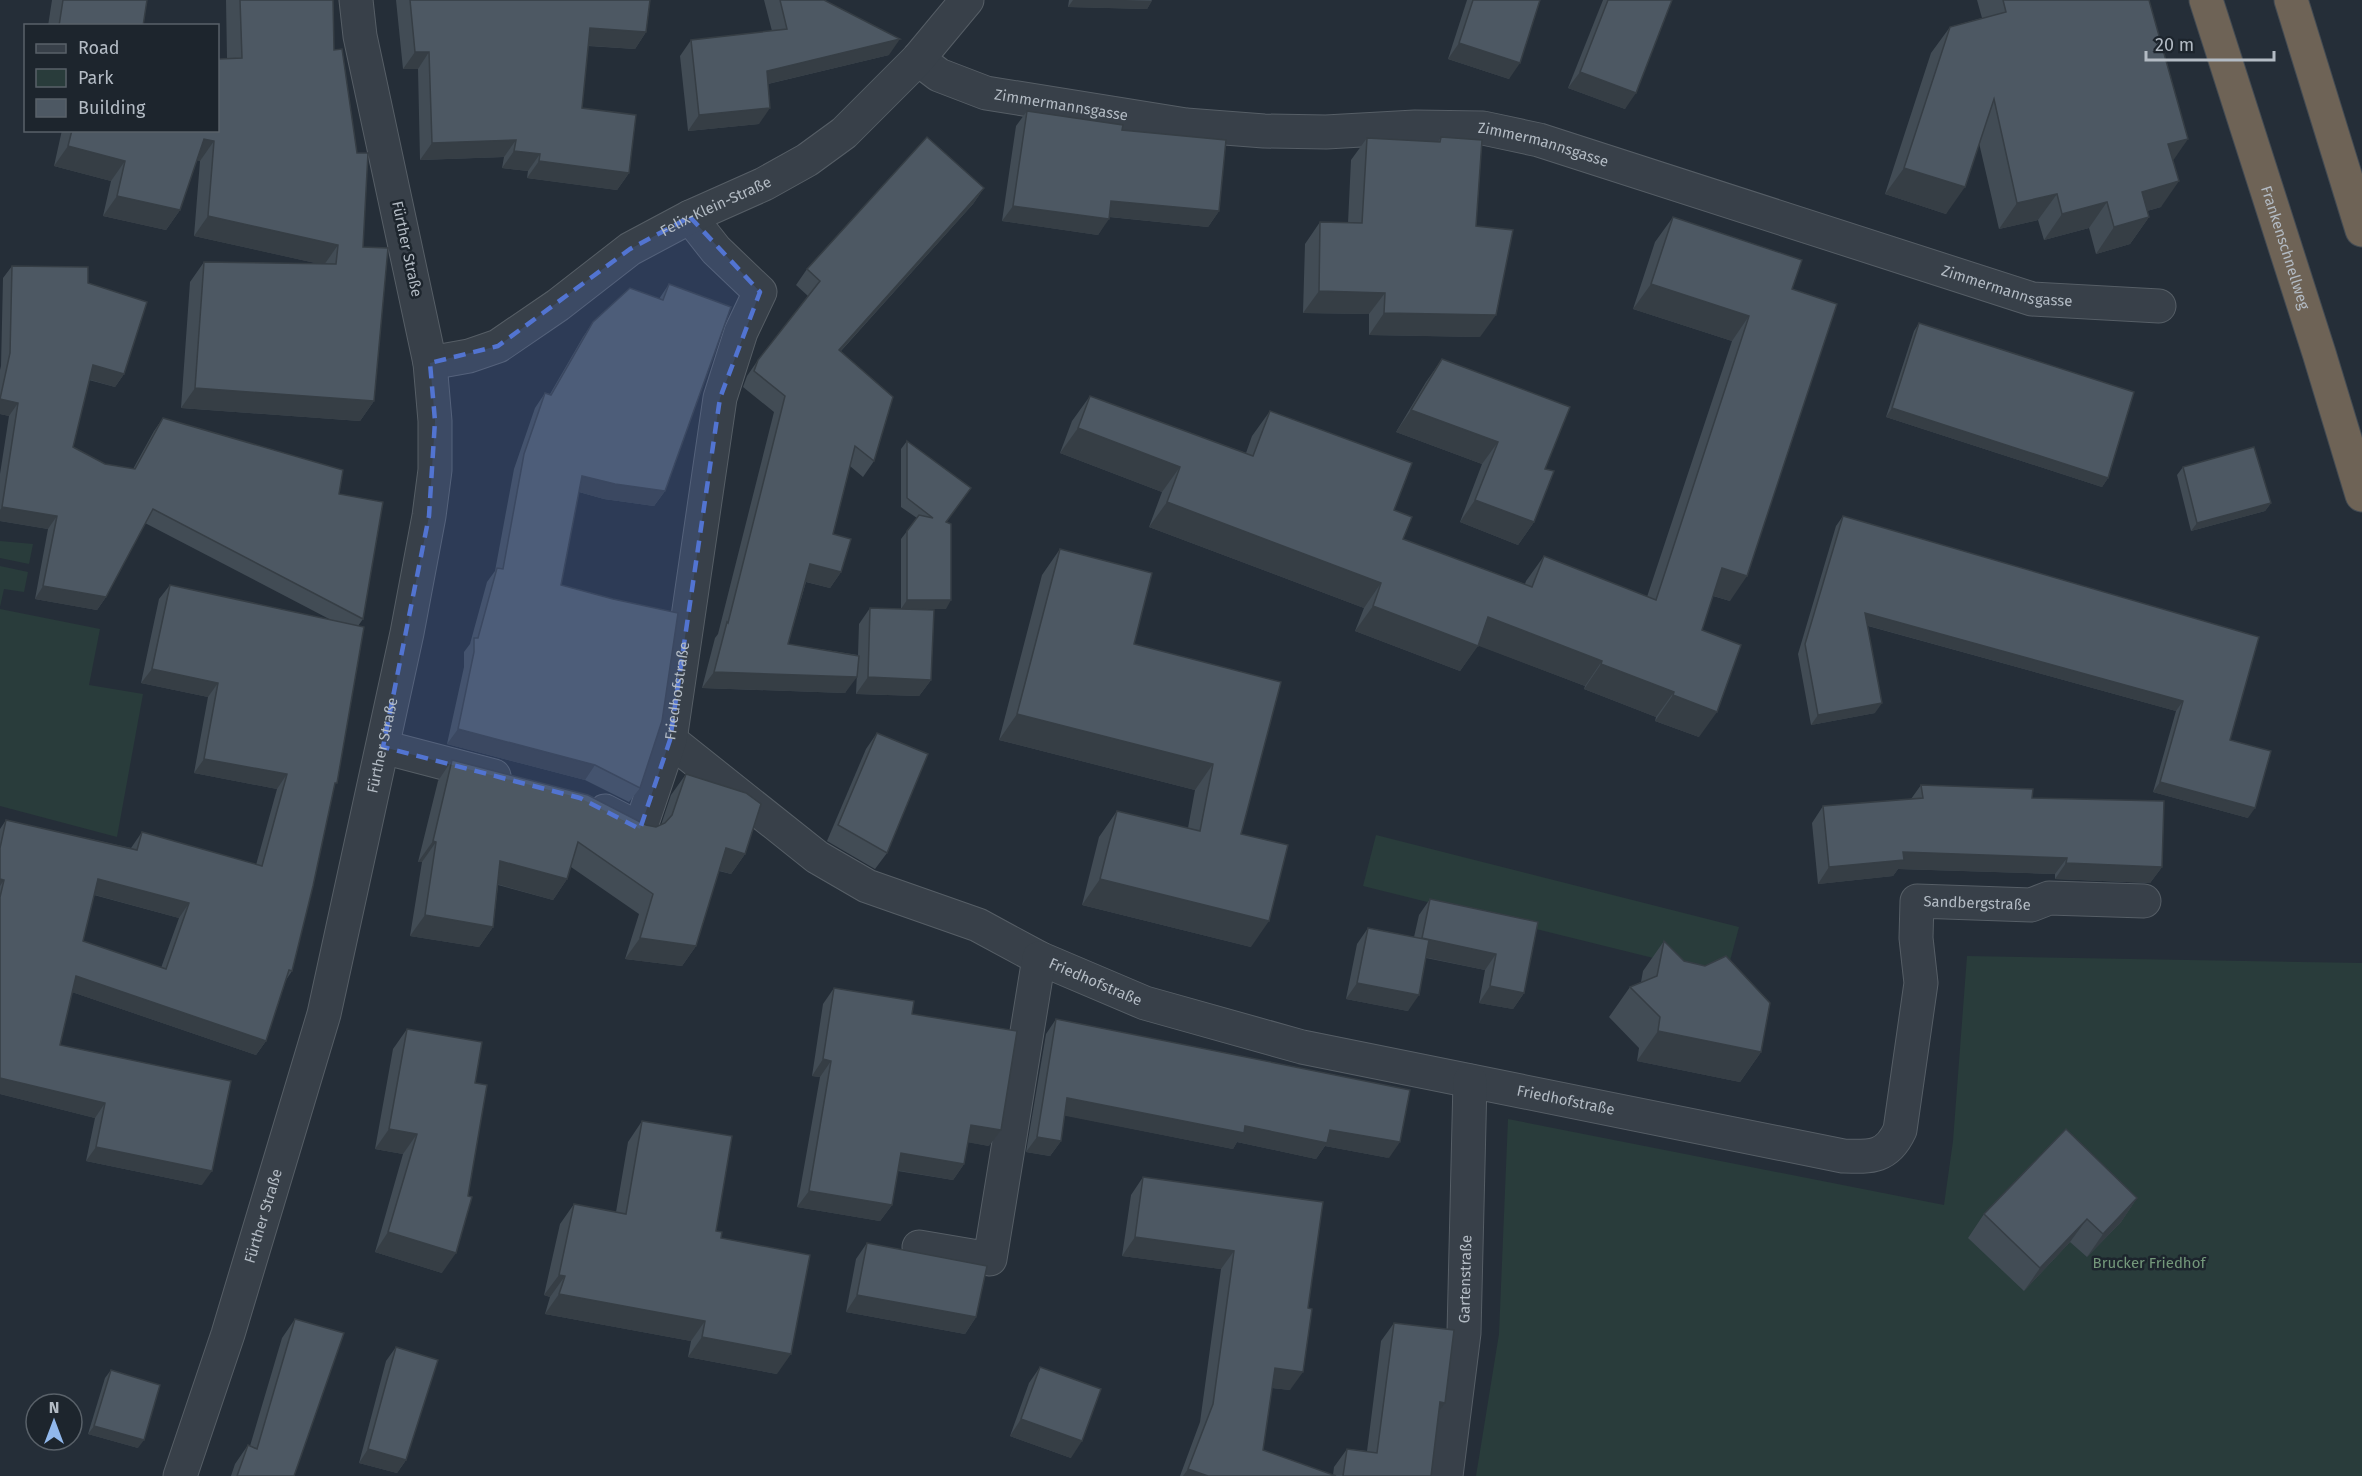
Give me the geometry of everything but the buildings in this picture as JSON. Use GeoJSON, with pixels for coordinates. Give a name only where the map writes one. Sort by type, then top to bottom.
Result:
{"type":"FeatureCollection","features":[{"type":"Feature","properties":{"kind":"highway","name":"Frankenschnellweg"},"geometry":{"type":"LineString","coordinates":[[2206,0],[2362,495]]}},
{"type":"Feature","properties":{"kind":"highway"},"geometry":{"type":"LineString","coordinates":[[2291,0],[2362,230]]}},
{"type":"Feature","properties":{"kind":"street","name":"Fürther Straße"},"geometry":{"type":"LineString","coordinates":[[180,1476],[228,1334],[324,1014],[407,633],[429,516],[435,470],[435,421],[430,363],[360,36],[356,0]]}},
{"type":"Feature","properties":{"kind":"street","name":"Felix-Klein-Straße"},"geometry":{"type":"LineString","coordinates":[[430,363],[469,356],[498,346],[630,249],[690,217],[764,184],[807,160],[844,133],[918,59],[967,0]]}},
{"type":"Feature","properties":{"kind":"street","name":"Zimmermannsgasse"},"geometry":{"type":"LineString","coordinates":[[918,59],[939,75],[986,93],[1186,124],[1264,131],[1326,132],[1415,127],[1483,128],[1539,140],[2032,299],[2159,306]]}},
{"type":"Feature","properties":{"kind":"street","name":"Friedhofstraße"},"geometry":{"type":"LineString","coordinates":[[690,217],[716,250],[760,292],[741,332],[720,398],[670,740],[817,857],[867,886],[978,925],[1039,958],[1145,1003],[1302,1047],[1843,1156],[1862,1157],[1881,1154],[1894,1144],[1900,1130],[1921,983],[1916,938]]}},
{"type":"Feature","properties":{"kind":"street"},"geometry":{"type":"LineString","coordinates":[[580,798],[640,829],[670,740]]}},
{"type":"Feature","properties":{"kind":"street"},"geometry":{"type":"LineString","coordinates":[[383,747],[522,783]]}},
{"type":"Feature","properties":{"kind":"street","name":"Sandbergstraße"},"geometry":{"type":"LineString","coordinates":[[1916,938],[1917,901],[2031,905],[2049,898],[2145,901]]}},
{"type":"Feature","properties":{"kind":"street","name":"Friedhofstraße"},"geometry":{"type":"LineString","coordinates":[[920,1247],[990,1259],[1039,958]]}},
{"type":"Feature","properties":{"kind":"street","name":"Gartenstraße"},"geometry":{"type":"LineString","coordinates":[[1446,1476],[1464,1333],[1470,1081]]}},
{"type":"Feature","properties":{"kind":"highlighted area"},"geometry":{"type":"Polygon","coordinates":[[[690,217],[760,292],[720,398],[670,740],[640,829],[580,798],[383,747],[429,516],[435,421],[430,363],[498,346],[630,249],[690,217]]]}},
{"type":"Feature","properties":{"kind":"green space"},"geometry":{"type":"Polygon","coordinates":[[[0,541],[33,544],[29,564],[0,558],[0,541]]]}},
{"type":"Feature","properties":{"kind":"green space"},"geometry":{"type":"Polygon","coordinates":[[[0,566],[28,572],[24,592],[4,589],[0,607],[0,566]]]}},
{"type":"Feature","properties":{"kind":"green space"},"geometry":{"type":"Polygon","coordinates":[[[0,609],[100,629],[89,685],[143,694],[117,837],[0,806],[0,609]]]}},
{"type":"Feature","properties":{"kind":"green space"},"geometry":{"type":"Polygon","coordinates":[[[1376,835],[1739,927],[1726,976],[1363,886],[1376,835]]]}},
{"type":"Feature","properties":{"kind":"green space","name":"Brucker Friedhof"},"geometry":{"type":"Polygon","coordinates":[[[1967,956],[2362,963],[2362,1476],[1476,1476],[1499,1334],[1508,1119],[1944,1205],[1953,1141],[1967,956]]]}}]}
